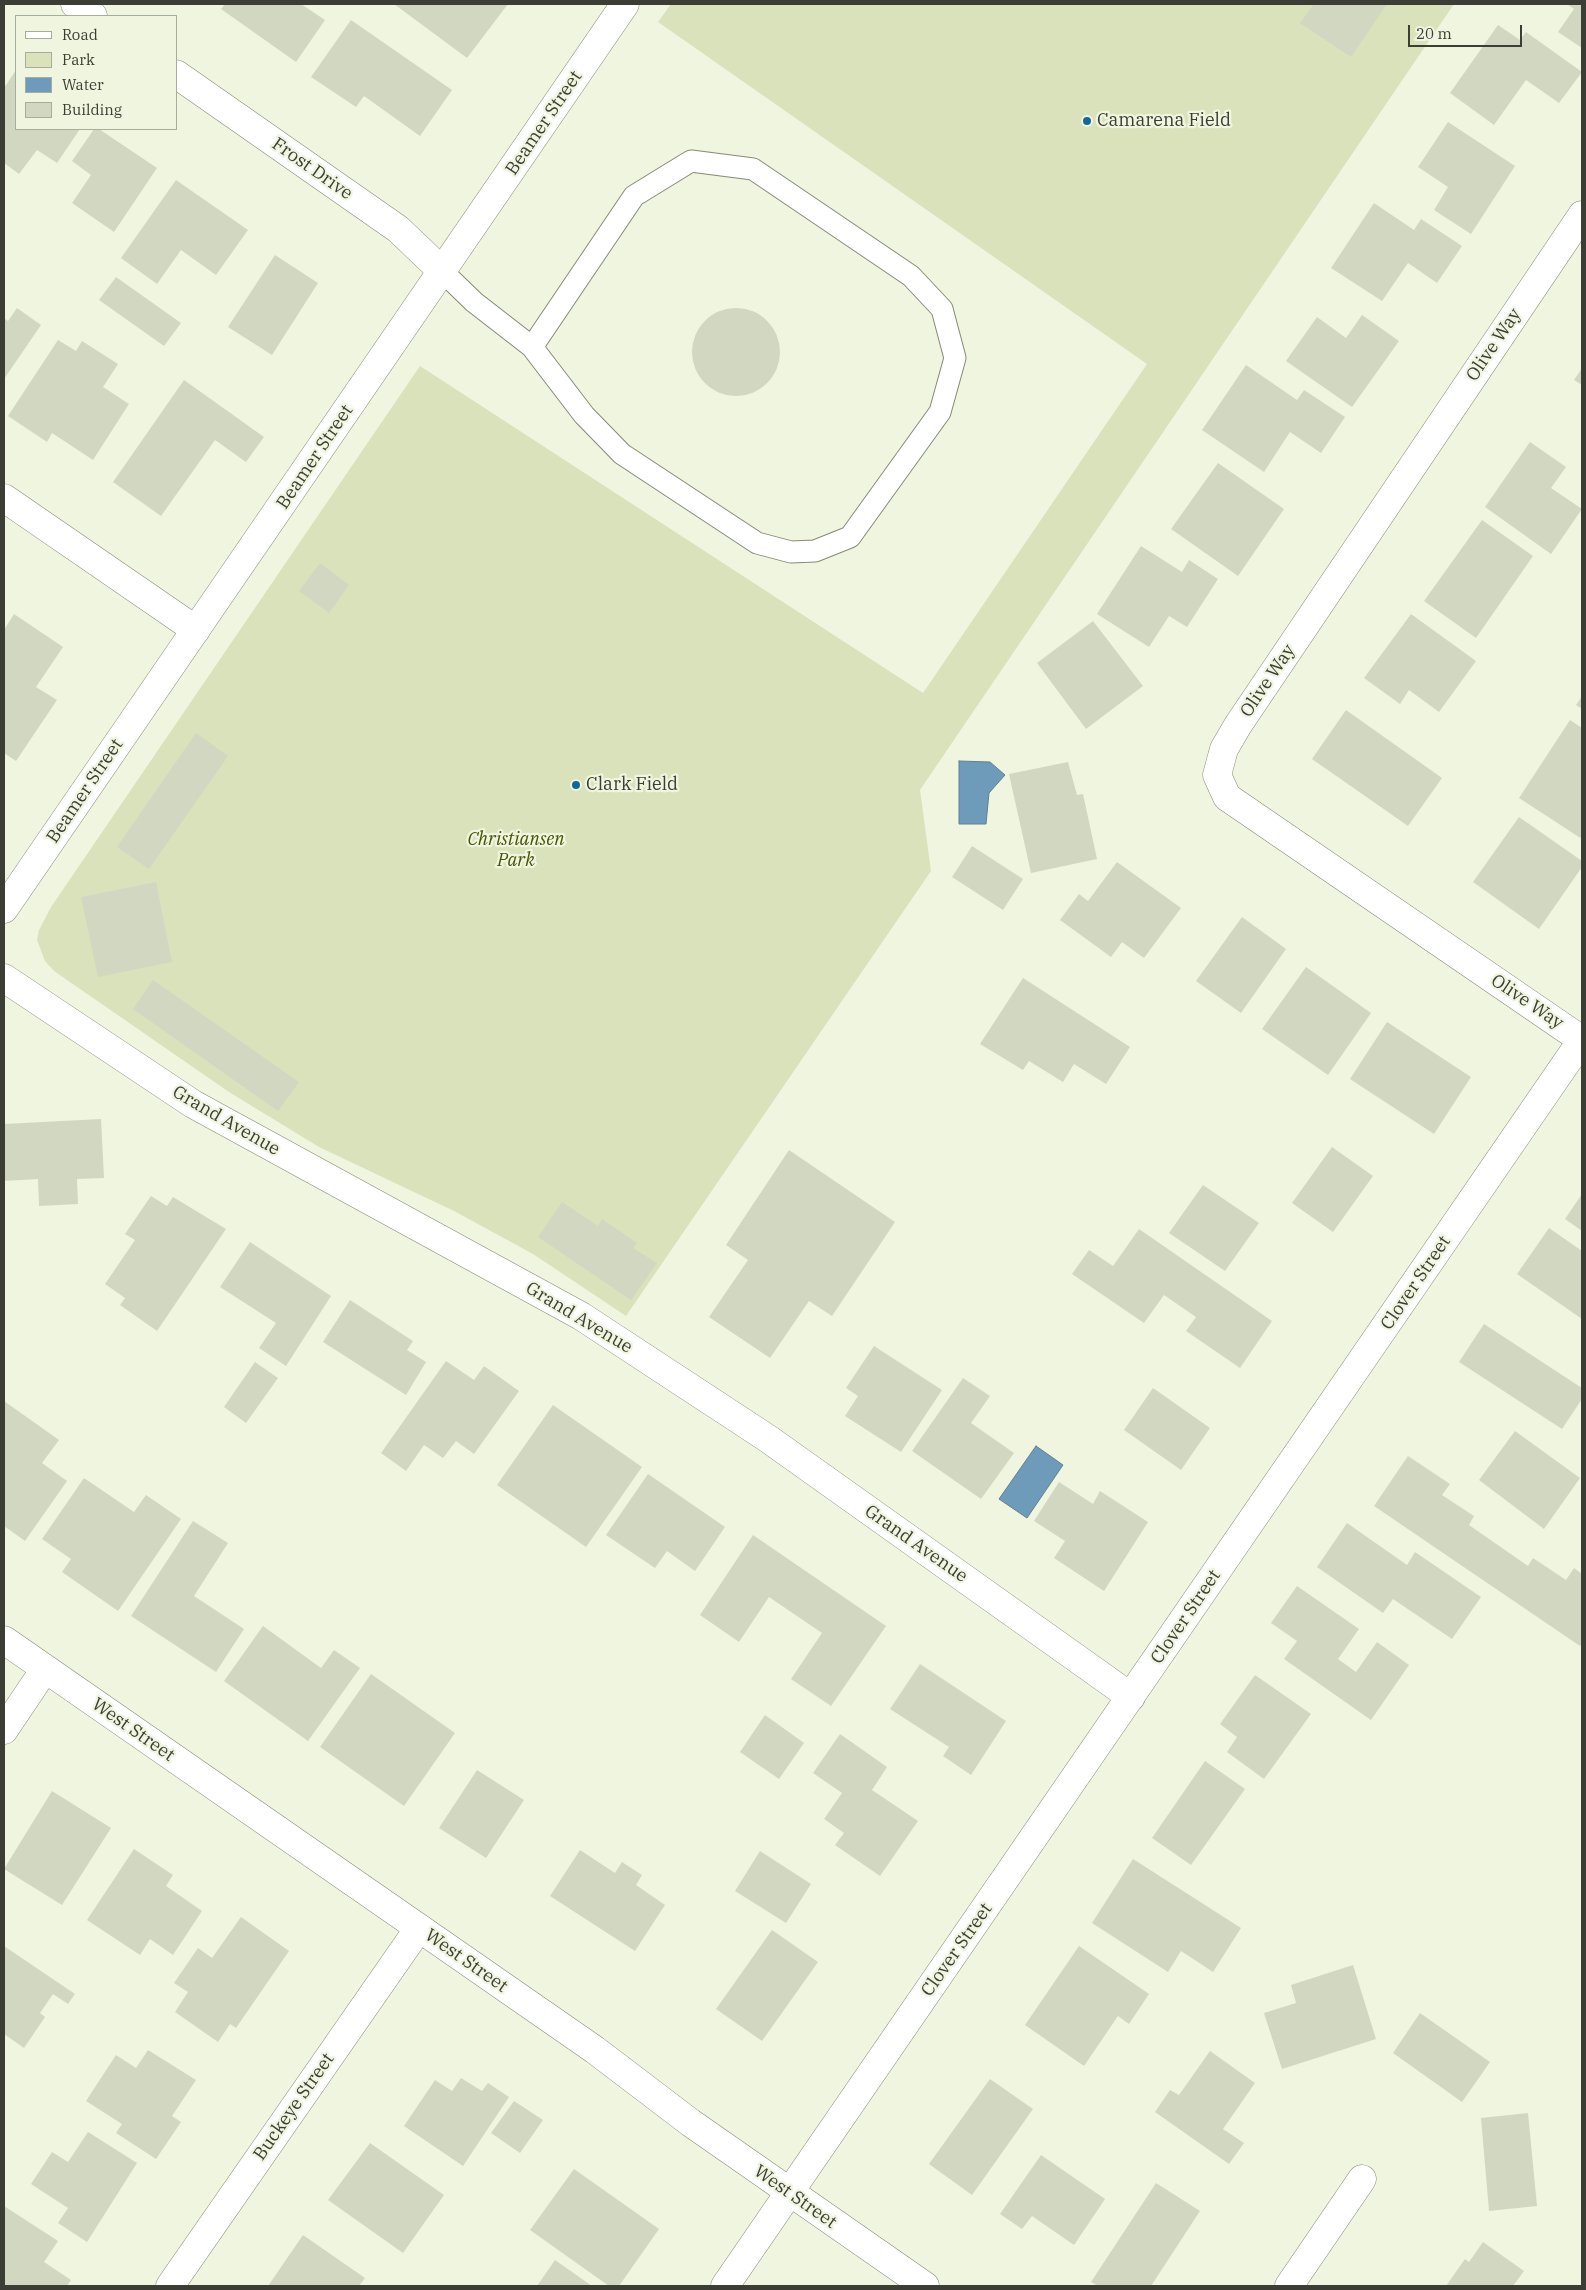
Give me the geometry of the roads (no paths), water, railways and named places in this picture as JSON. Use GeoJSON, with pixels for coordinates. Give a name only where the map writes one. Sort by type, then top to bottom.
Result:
{"type":"FeatureCollection","features":[{"type":"Feature","properties":{"kind":"street"},"geometry":{"type":"LineString","coordinates":[[75,4],[92,15]]}},
{"type":"Feature","properties":{"kind":"street","name":"Beamer Street"},"geometry":{"type":"LineString","coordinates":[[4,910],[625,4]]}},
{"type":"Feature","properties":{"kind":"street","name":"Frost Drive"},"geometry":{"type":"LineString","coordinates":[[178,75],[398,229],[442,271]]}},
{"type":"Feature","properties":{"kind":"street","name":"Olive Way"},"geometry":{"type":"LineString","coordinates":[[1582,215],[1238,725],[1224,749],[1218,775],[1227,797],[1582,1040]]}},
{"type":"Feature","properties":{"kind":"street"},"geometry":{"type":"LineString","coordinates":[[4,498],[196,630]]}},
{"type":"Feature","properties":{"kind":"street","name":"Grand Avenue"},"geometry":{"type":"LineString","coordinates":[[4,978],[193,1104],[581,1316],[767,1438],[1131,1697]]}},
{"type":"Feature","properties":{"kind":"street","name":"Clover Street"},"geometry":{"type":"LineString","coordinates":[[725,2286],[1582,1040]]}},
{"type":"Feature","properties":{"kind":"street","name":"West Street"},"geometry":{"type":"LineString","coordinates":[[4,1640],[594,2050],[691,2124],[925,2286]]}},
{"type":"Feature","properties":{"kind":"street"},"geometry":{"type":"LineString","coordinates":[[4,1730],[46,1669]]}},
{"type":"Feature","properties":{"kind":"street","name":"Buckeye Street"},"geometry":{"type":"LineString","coordinates":[[170,2286],[419,1928]]}},
{"type":"Feature","properties":{"kind":"street"},"geometry":{"type":"LineString","coordinates":[[1289,2286],[1362,2179]]}},
{"type":"Feature","properties":{"kind":"lane"},"geometry":{"type":"LineString","coordinates":[[442,271],[474,302],[532,347],[584,415],[622,454],[757,543],[791,552],[815,551],[850,537],[940,412],[955,358],[942,309],[911,276],[753,169],[691,161],[634,196],[532,347]]}},
{"type":"Feature","properties":{"kind":"water"},"geometry":{"type":"Polygon","coordinates":[[[959,761],[990,762],[1005,775],[989,793],[986,824],[959,824],[959,761]]]}},
{"type":"Feature","properties":{"kind":"water"},"geometry":{"type":"Polygon","coordinates":[[[1036,1446],[1063,1465],[1027,1518],[999,1499],[1036,1446]]]}},
{"type":"Feature","properties":{"kind":"place","name":"Camarena Field"},"geometry":{"type":"Point","coordinates":[1087,121]}},
{"type":"Feature","properties":{"kind":"place","name":"Clark Field"},"geometry":{"type":"Point","coordinates":[576,785]}},
{"type":"Feature","properties":{"kind":"park label","name":"Christiansen Park"},"geometry":{"type":"Point","coordinates":[516,850]}}]}
